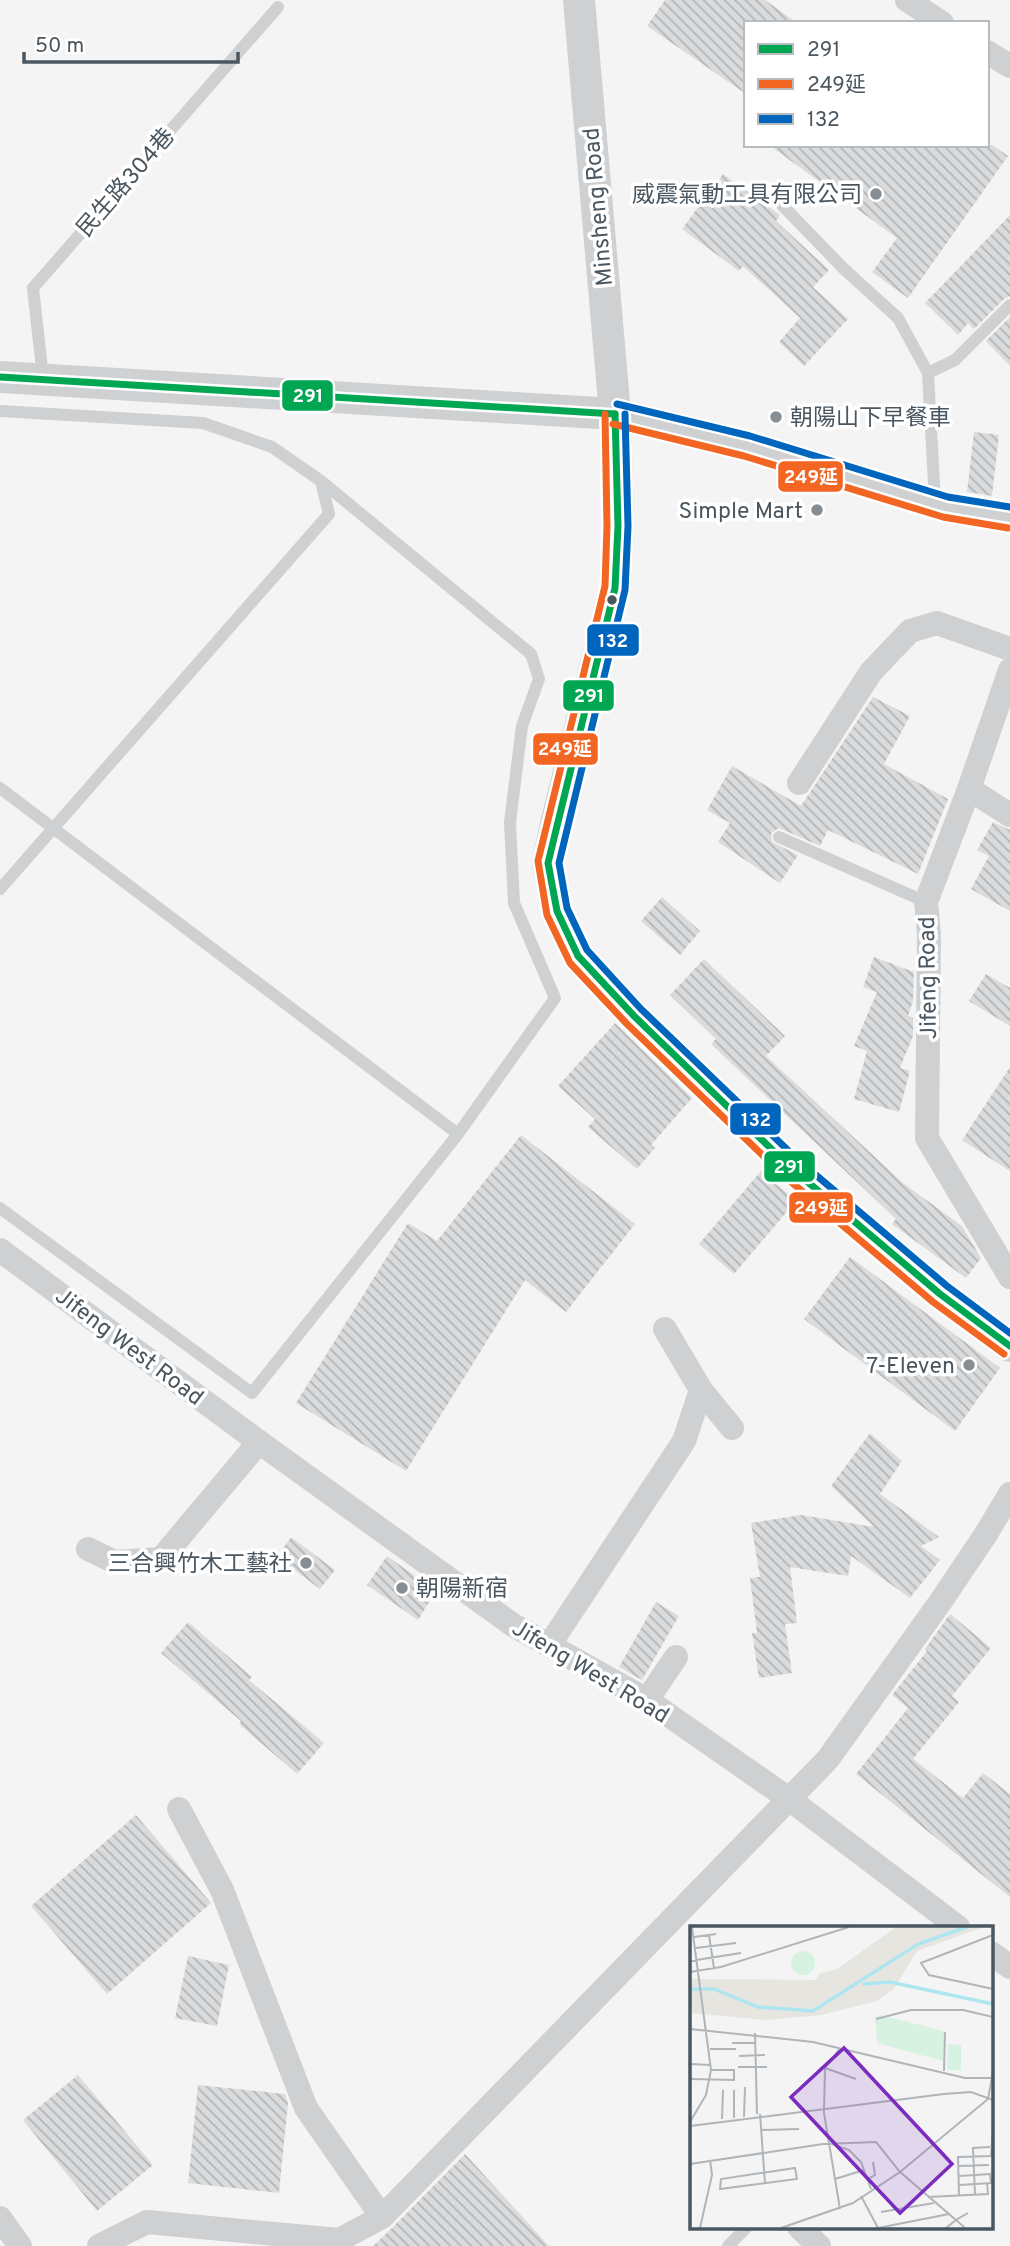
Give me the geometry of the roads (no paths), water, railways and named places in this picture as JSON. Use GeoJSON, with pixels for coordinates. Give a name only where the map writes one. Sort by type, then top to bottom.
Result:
{"type":"FeatureCollection","features":[{"type":"Feature","properties":{"kind":"street","name":"Minsheng Road"},"geometry":{"type":"LineString","coordinates":[[579,0],[615,414]]}},
{"type":"Feature","properties":{"kind":"street"},"geometry":{"type":"LineString","coordinates":[[907,0],[939,21]]}},
{"type":"Feature","properties":{"kind":"street"},"geometry":{"type":"LineString","coordinates":[[989,53],[1010,66]]}},
{"type":"Feature","properties":{"kind":"street"},"geometry":{"type":"LineString","coordinates":[[0,377],[615,414],[747,446],[935,503],[1010,519]]}},
{"type":"Feature","properties":{"kind":"street"},"geometry":{"type":"LineString","coordinates":[[615,414],[618,526],[615,588],[548,863],[557,911],[578,956],[634,1016],[790,1167],[940,1294],[1010,1346]]}},
{"type":"Feature","properties":{"kind":"street"},"geometry":{"type":"LineString","coordinates":[[799,783],[871,672],[910,631],[937,623],[1010,649]]}},
{"type":"Feature","properties":{"kind":"street","name":"Jifeng Road"},"geometry":{"type":"LineString","coordinates":[[1010,670],[926,902],[929,934],[927,1138],[1010,1277]]}},
{"type":"Feature","properties":{"kind":"street"},"geometry":{"type":"LineString","coordinates":[[969,789],[1010,815]]}},
{"type":"Feature","properties":{"kind":"street","name":"Jifeng West Road"},"geometry":{"type":"LineString","coordinates":[[0,1250],[259,1442],[513,1625],[647,1700],[789,1799],[957,1926]]}},
{"type":"Feature","properties":{"kind":"street"},"geometry":{"type":"LineString","coordinates":[[665,1329],[701,1390],[732,1428]]}},
{"type":"Feature","properties":{"kind":"street"},"geometry":{"type":"LineString","coordinates":[[550,1644],[684,1441],[701,1390]]}},
{"type":"Feature","properties":{"kind":"street"},"geometry":{"type":"LineString","coordinates":[[88,1549],[114,1562],[161,1559],[259,1442]]}},
{"type":"Feature","properties":{"kind":"street"},"geometry":{"type":"LineString","coordinates":[[99,2246],[147,2222],[339,2240],[382,2217],[828,1759],[941,1601],[1010,1494]]}},
{"type":"Feature","properties":{"kind":"street"},"geometry":{"type":"LineString","coordinates":[[647,1700],[676,1657]]}},
{"type":"Feature","properties":{"kind":"street"},"geometry":{"type":"LineString","coordinates":[[179,1809],[222,1890],[306,2108],[382,2217]]}},
{"type":"Feature","properties":{"kind":"street"},"geometry":{"type":"LineString","coordinates":[[992,1954],[1010,1967]]}},
{"type":"Feature","properties":{"kind":"street"},"geometry":{"type":"LineString","coordinates":[[0,2218],[20,2246]]}},
{"type":"Feature","properties":{"kind":"street"},"geometry":{"type":"LineString","coordinates":[[800,2228],[819,2246]]}},
{"type":"Feature","properties":{"kind":"lane","name":"民生路304巷"},"geometry":{"type":"LineString","coordinates":[[43,379],[33,288],[278,7]]}},
{"type":"Feature","properties":{"kind":"lane"},"geometry":{"type":"LineString","coordinates":[[781,204],[844,269],[898,318],[928,373],[935,503]]}},
{"type":"Feature","properties":{"kind":"lane"},"geometry":{"type":"LineString","coordinates":[[928,373],[955,360],[1010,304]]}},
{"type":"Feature","properties":{"kind":"lane"},"geometry":{"type":"LineString","coordinates":[[0,411],[203,423],[272,447],[321,481],[531,654],[539,679],[522,726],[520,740],[510,822],[513,889],[514,903],[555,998],[458,1134],[251,1393],[0,1208]]}},
{"type":"Feature","properties":{"kind":"lane"},"geometry":{"type":"LineString","coordinates":[[0,889],[329,514],[321,481]]}},
{"type":"Feature","properties":{"kind":"lane"},"geometry":{"type":"LineString","coordinates":[[0,788],[458,1134]]}},
{"type":"Feature","properties":{"kind":"lane"},"geometry":{"type":"LineString","coordinates":[[779,837],[926,902]]}},
{"type":"Feature","properties":{"kind":"lane"},"geometry":{"type":"LineString","coordinates":[[728,2246],[746,2228]]}},
{"type":"Feature","properties":{"kind":"place","name":"威震氣動工具有限公司"},"geometry":{"type":"Point","coordinates":[876,194]}},
{"type":"Feature","properties":{"kind":"place","name":"朝陽山下早餐車"},"geometry":{"type":"Point","coordinates":[776,417]}},
{"type":"Feature","properties":{"kind":"place","name":"Simple Mart"},"geometry":{"type":"Point","coordinates":[817,510]}},
{"type":"Feature","properties":{"kind":"place","name":"7-Eleven"},"geometry":{"type":"Point","coordinates":[969,1365]}},
{"type":"Feature","properties":{"kind":"place","name":"三合興竹木工藝社"},"geometry":{"type":"Point","coordinates":[306,1563]}},
{"type":"Feature","properties":{"kind":"place","name":"朝陽新宿"},"geometry":{"type":"Point","coordinates":[402,1588]}}]}
